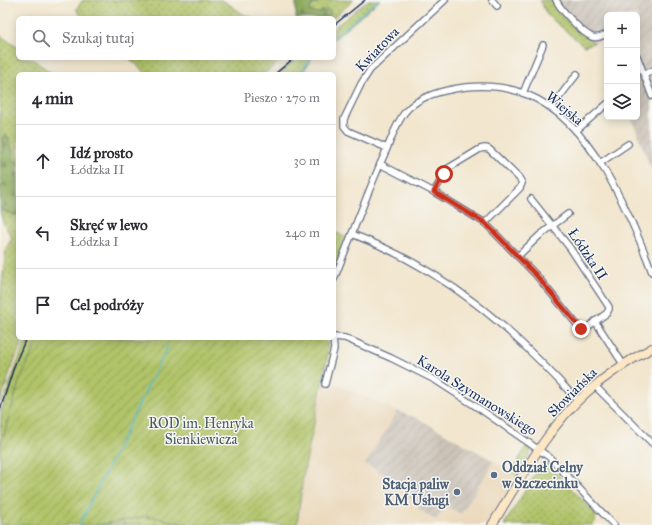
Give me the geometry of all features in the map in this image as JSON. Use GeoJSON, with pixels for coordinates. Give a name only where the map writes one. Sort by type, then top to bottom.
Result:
{"type":"FeatureCollection","features":[{"type":"Feature","properties":{"kind":"street","name":"Kwiatowa"},"geometry":{"type":"LineString","coordinates":[[387,148],[348,131],[344,126],[344,120],[361,84],[370,70],[445,0]]}},
{"type":"Feature","properties":{"kind":"street"},"geometry":{"type":"LineString","coordinates":[[492,0],[497,6]]}},
{"type":"Feature","properties":{"kind":"street"},"geometry":{"type":"LineString","coordinates":[[556,0],[564,13],[588,35],[598,37],[604,35]]}},
{"type":"Feature","properties":{"kind":"street"},"geometry":{"type":"LineString","coordinates":[[523,93],[543,45]]}},
{"type":"Feature","properties":{"kind":"street"},"geometry":{"type":"LineString","coordinates":[[640,64],[652,96]]}},
{"type":"Feature","properties":{"kind":"street"},"geometry":{"type":"LineString","coordinates":[[644,74],[652,71]]}},
{"type":"Feature","properties":{"kind":"street"},"geometry":{"type":"LineString","coordinates":[[552,108],[576,74]]}},
{"type":"Feature","properties":{"kind":"street","name":"Wiejska"},"geometry":{"type":"LineString","coordinates":[[387,148],[399,121],[406,111],[415,103],[427,97],[457,88],[477,86],[502,88],[523,93],[552,108],[576,131],[600,162],[624,208],[652,272]]}},
{"type":"Feature","properties":{"kind":"street"},"geometry":{"type":"LineString","coordinates":[[576,131],[604,107]]}},
{"type":"Feature","properties":{"kind":"street"},"geometry":{"type":"LineString","coordinates":[[600,162],[628,144]]}},
{"type":"Feature","properties":{"kind":"street"},"geometry":{"type":"LineString","coordinates":[[336,274],[387,148]]}},
{"type":"Feature","properties":{"kind":"street"},"geometry":{"type":"LineString","coordinates":[[434,192],[447,169],[483,148],[490,150],[522,182],[520,188],[485,223]]}},
{"type":"Feature","properties":{"kind":"street"},"geometry":{"type":"LineString","coordinates":[[380,164],[434,192],[485,223],[544,284],[579,328],[585,328],[595,322],[623,364]]}},
{"type":"Feature","properties":{"kind":"street","name":"Łódzka II"},"geometry":{"type":"LineString","coordinates":[[531,199],[576,256],[609,307],[607,313],[595,322]]}},
{"type":"Feature","properties":{"kind":"street"},"geometry":{"type":"LineString","coordinates":[[518,256],[553,225],[568,214]]}},
{"type":"Feature","properties":{"kind":"street"},"geometry":{"type":"LineString","coordinates":[[352,234],[415,262],[466,296],[511,333],[578,401]]}},
{"type":"Feature","properties":{"kind":"street","name":"Karola Szymanowskiego"},"geometry":{"type":"LineString","coordinates":[[336,337],[345,338],[372,349],[428,376],[464,398],[541,451],[614,525]]}},
{"type":"Feature","properties":{"kind":"street"},"geometry":{"type":"LineString","coordinates":[[325,384],[334,349],[334,340]]}},
{"type":"Feature","properties":{"kind":"street","name":"Słowiańska"},"geometry":{"type":"LineString","coordinates":[[541,451],[556,426],[578,401],[594,386],[623,364],[652,348]]}},
{"type":"Feature","properties":{"kind":"street","name":"Słowiańska"},"geometry":{"type":"LineString","coordinates":[[541,451],[598,389],[621,372],[652,354]]}},
{"type":"Feature","properties":{"kind":"street"},"geometry":{"type":"LineString","coordinates":[[598,389],[652,443]]}},
{"type":"Feature","properties":{"kind":"street"},"geometry":{"type":"LineString","coordinates":[[492,525],[541,451]]}},
{"type":"Feature","properties":{"kind":"street"},"geometry":{"type":"LineString","coordinates":[[498,525],[541,451]]}},
{"type":"Feature","properties":{"kind":"shaded area"},"geometry":{"type":"Polygon","coordinates":[[[553,0],[652,0],[652,171],[632,120],[640,120],[640,12],[604,12],[604,42],[603,39],[594,43],[561,15],[553,0]]]}},
{"type":"Feature","properties":{"kind":"shaded area"},"geometry":{"type":"Polygon","coordinates":[[[327,381],[398,411],[365,464],[412,488],[421,504],[418,508],[436,520],[446,506],[461,513],[494,461],[517,475],[486,525],[297,525],[303,477],[322,383],[327,384],[327,381]]]}},
{"type":"Feature","properties":{"kind":"shaded area"},"geometry":{"type":"Polygon","coordinates":[[[398,411],[419,419],[494,461],[461,514],[446,506],[436,520],[418,509],[421,503],[407,497],[412,488],[365,464],[398,411]]]}},
{"type":"Feature","properties":{"kind":"green space"},"geometry":{"type":"Polygon","coordinates":[[[83,0],[222,0],[248,16],[81,16],[77,11],[77,8],[83,0]]]}},
{"type":"Feature","properties":{"kind":"green space"},"geometry":{"type":"Polygon","coordinates":[[[296,0],[323,0],[312,5],[310,12],[319,13],[327,9],[331,12],[329,16],[296,16],[296,0]]]}},
{"type":"Feature","properties":{"kind":"green space"},"geometry":{"type":"Polygon","coordinates":[[[323,0],[354,0],[335,16],[330,16],[331,15],[328,10],[319,13],[310,12],[312,5],[323,0]]]}},
{"type":"Feature","properties":{"kind":"green space"},"geometry":{"type":"Polygon","coordinates":[[[368,0],[380,0],[336,37],[336,26],[368,0]]]}},
{"type":"Feature","properties":{"kind":"green space"},"geometry":{"type":"Polygon","coordinates":[[[540,0],[553,0],[565,18],[594,43],[584,46],[547,15],[540,0]]]}},
{"type":"Feature","properties":{"kind":"green space"},"geometry":{"type":"Polygon","coordinates":[[[0,35],[16,47],[16,60],[34,60],[50,72],[16,72],[16,163],[3,142],[3,152],[0,154],[0,35]]]}},
{"type":"Feature","properties":{"kind":"green space"},"geometry":{"type":"Polygon","coordinates":[[[131,60],[281,60],[266,72],[145,72],[131,60]]]}},
{"type":"Feature","properties":{"kind":"green space"},"geometry":{"type":"Polygon","coordinates":[[[294,60],[311,60],[303,72],[280,72],[294,60]]]}},
{"type":"Feature","properties":{"kind":"green space"},"geometry":{"type":"Polygon","coordinates":[[[5,135],[7,135],[12,148],[14,161],[16,162],[16,215],[13,215],[0,208],[0,154],[3,152],[5,135]]]}},
{"type":"Feature","properties":{"kind":"green space"},"geometry":{"type":"Polygon","coordinates":[[[0,209],[13,215],[16,214],[16,340],[23,340],[11,369],[0,403],[0,302],[6,248],[12,238],[1,216],[0,209]]]}},
{"type":"Feature","properties":{"kind":"green space"},"geometry":{"type":"Polygon","coordinates":[[[336,233],[348,238],[336,268],[336,233]]]}},
{"type":"Feature","properties":{"kind":"green space"},"geometry":{"type":"Polygon","coordinates":[[[26,340],[38,340],[19,382],[0,449],[1,411],[26,340]]]}},
{"type":"Feature","properties":{"kind":"green space","name":"ROD im. Henryka Sienkiewicza"},"geometry":{"type":"Polygon","coordinates":[[[38,340],[327,340],[328,355],[303,477],[297,525],[191,525],[148,516],[97,525],[0,525],[0,449],[19,382],[38,340]]]}},
{"type":"Feature","properties":{"kind":"green space"},"geometry":{"type":"Polygon","coordinates":[[[527,445],[531,452],[517,475],[512,471],[527,445]]]}},
{"type":"Feature","properties":{"kind":"green space"},"geometry":{"type":"Polygon","coordinates":[[[542,463],[547,464],[595,512],[596,516],[592,525],[504,525],[542,463]]]}},
{"type":"Feature","properties":{"kind":"green space"},"geometry":{"type":"Polygon","coordinates":[[[148,516],[191,525],[97,525],[148,516]]]}},
{"type":"Feature","properties":{"kind":"waterway"},"geometry":{"type":"LineString","coordinates":[[336,35],[378,0]]}},
{"type":"Feature","properties":{"kind":"waterway"},"geometry":{"type":"LineString","coordinates":[[301,72],[309,60]]}},
{"type":"Feature","properties":{"kind":"waterway"},"geometry":{"type":"LineString","coordinates":[[79,525],[168,346]]}},
{"type":"Feature","properties":{"kind":"railway"},"geometry":{"type":"LineString","coordinates":[[336,23],[365,0]]}},
{"type":"Feature","properties":{"kind":"railway"},"geometry":{"type":"LineString","coordinates":[[277,72],[292,60]]}},
{"type":"Feature","properties":{"kind":"railway"},"geometry":{"type":"LineString","coordinates":[[0,410],[15,364],[25,340]]}},
{"type":"Feature","properties":{"kind":"place","name":"Oddział Celny w Szczecinku"},"geometry":{"type":"Point","coordinates":[494,475]}},
{"type":"Feature","properties":{"kind":"place","name":"Stacja paliw KM Usługi"},"geometry":{"type":"Point","coordinates":[457,492]}},
{"type":"Feature","properties":{"kind":"route"},"geometry":{"type":"LineString","coordinates":[[444,174],[434,192],[485,223],[536,275],[581,329]]}}]}
